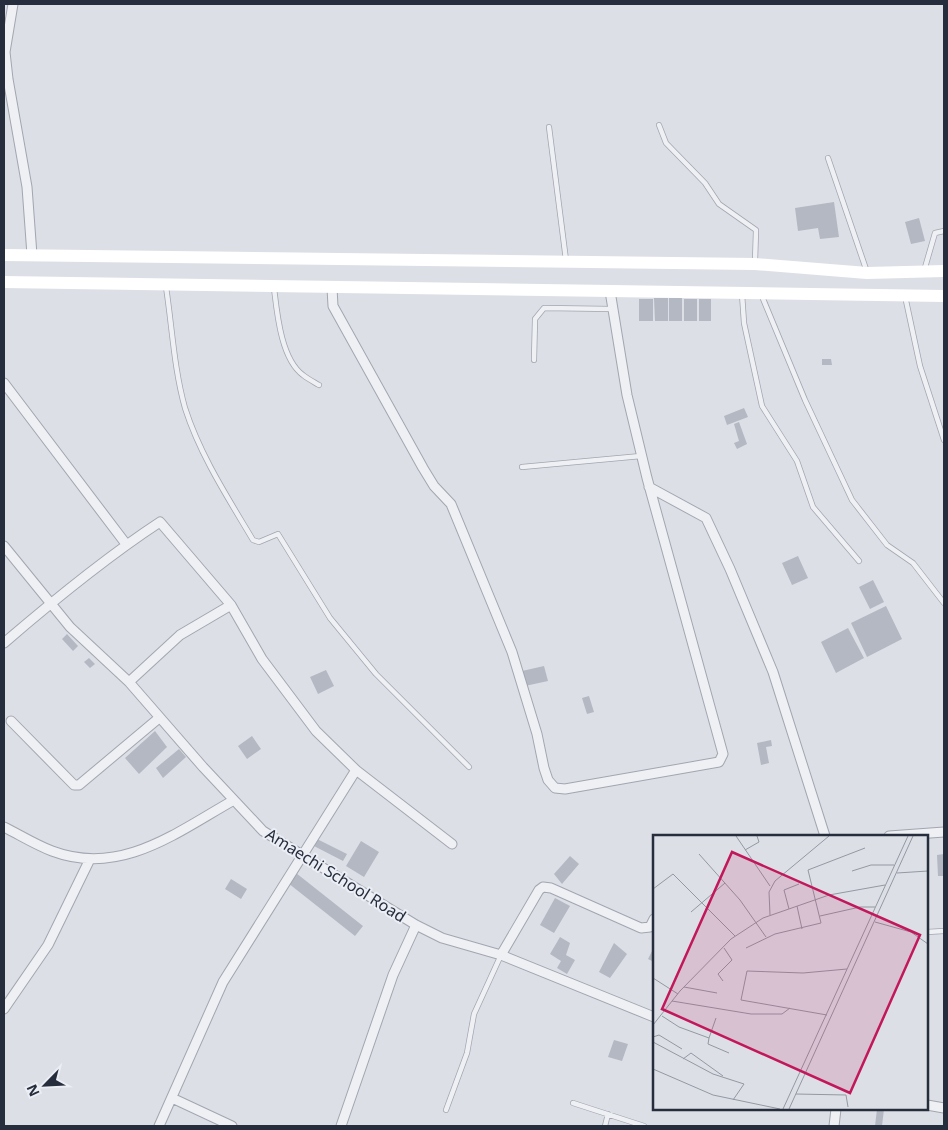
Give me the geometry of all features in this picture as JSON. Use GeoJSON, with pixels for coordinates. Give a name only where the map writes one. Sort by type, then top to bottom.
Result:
{"type":"FeatureCollection","features":[{"type":"Feature","properties":{"kind":"main road"},"geometry":{"type":"LineString","coordinates":[[4,255],[755,264],[867,273],[944,271]]}},
{"type":"Feature","properties":{"kind":"main road"},"geometry":{"type":"LineString","coordinates":[[4,282],[944,296]]}},
{"type":"Feature","properties":{"kind":"street"},"geometry":{"type":"LineString","coordinates":[[13,4],[5,52],[27,187],[32,255]]}},
{"type":"Feature","properties":{"kind":"street"},"geometry":{"type":"LineString","coordinates":[[332,288],[333,306],[398,427],[434,486],[451,504],[512,652],[537,734],[546,774],[555,788],[565,789],[719,762],[724,754],[641,456],[627,395],[610,291]]}},
{"type":"Feature","properties":{"kind":"street"},"geometry":{"type":"LineString","coordinates":[[4,383],[126,544]]}},
{"type":"Feature","properties":{"kind":"street"},"geometry":{"type":"LineString","coordinates":[[649,488],[706,518],[730,569],[773,672],[825,835]]}},
{"type":"Feature","properties":{"kind":"street"},"geometry":{"type":"LineString","coordinates":[[4,643],[126,544],[160,522],[230,605],[262,659],[316,731],[356,770],[452,844]]}},
{"type":"Feature","properties":{"kind":"street","name":"Amaechi School Road"},"geometry":{"type":"LineString","coordinates":[[4,546],[70,627],[129,682],[159,718],[263,831],[416,925],[442,938],[501,955],[653,1017]]}},
{"type":"Feature","properties":{"kind":"street"},"geometry":{"type":"LineString","coordinates":[[129,682],[180,635],[230,605]]}},
{"type":"Feature","properties":{"kind":"street"},"geometry":{"type":"LineString","coordinates":[[11,721],[74,785],[79,785],[159,718]]}},
{"type":"Feature","properties":{"kind":"street"},"geometry":{"type":"LineString","coordinates":[[159,1126],[223,982],[356,770]]}},
{"type":"Feature","properties":{"kind":"street"},"geometry":{"type":"LineString","coordinates":[[4,827],[53,851],[90,859],[120,858],[152,847],[234,800]]}},
{"type":"Feature","properties":{"kind":"street"},"geometry":{"type":"LineString","coordinates":[[904,835],[944,832]]}},
{"type":"Feature","properties":{"kind":"street"},"geometry":{"type":"LineString","coordinates":[[4,1009],[48,945],[90,859]]}},
{"type":"Feature","properties":{"kind":"street"},"geometry":{"type":"LineString","coordinates":[[501,955],[539,890],[543,887],[551,888],[641,928],[650,927],[653,921]]}},
{"type":"Feature","properties":{"kind":"street"},"geometry":{"type":"LineString","coordinates":[[342,1126],[393,975],[416,925]]}},
{"type":"Feature","properties":{"kind":"street"},"geometry":{"type":"LineString","coordinates":[[172,1098],[232,1126]]}},
{"type":"Feature","properties":{"kind":"street"},"geometry":{"type":"LineString","coordinates":[[928,1104],[944,1108]]}},
{"type":"Feature","properties":{"kind":"street"},"geometry":{"type":"LineString","coordinates":[[834,1126],[836,1110]]}},
{"type":"Feature","properties":{"kind":"lane"},"geometry":{"type":"LineString","coordinates":[[658,125],[666,144],[705,183],[719,204],[756,230],[755,264]]}},
{"type":"Feature","properties":{"kind":"lane"},"geometry":{"type":"LineString","coordinates":[[549,127],[566,262]]}},
{"type":"Feature","properties":{"kind":"lane"},"geometry":{"type":"LineString","coordinates":[[828,158],[867,273]]}},
{"type":"Feature","properties":{"kind":"lane"},"geometry":{"type":"LineString","coordinates":[[923,272],[935,233],[944,231]]}},
{"type":"Feature","properties":{"kind":"lane"},"geometry":{"type":"LineString","coordinates":[[166,285],[185,406],[198,443],[253,540],[259,542],[278,534],[330,618],[376,674],[469,767]]}},
{"type":"Feature","properties":{"kind":"lane"},"geometry":{"type":"LineString","coordinates":[[274,287],[278,320],[291,360],[301,374],[320,385]]}},
{"type":"Feature","properties":{"kind":"lane"},"geometry":{"type":"LineString","coordinates":[[742,292],[744,323],[762,406],[797,461],[813,507],[859,561]]}},
{"type":"Feature","properties":{"kind":"lane"},"geometry":{"type":"LineString","coordinates":[[760,293],[805,400],[852,500],[887,544],[913,563],[944,603]]}},
{"type":"Feature","properties":{"kind":"lane"},"geometry":{"type":"LineString","coordinates":[[905,295],[920,366],[944,440]]}},
{"type":"Feature","properties":{"kind":"lane"},"geometry":{"type":"LineString","coordinates":[[534,360],[535,319],[544,308],[612,309]]}},
{"type":"Feature","properties":{"kind":"lane"},"geometry":{"type":"LineString","coordinates":[[522,467],[641,456]]}},
{"type":"Feature","properties":{"kind":"lane"},"geometry":{"type":"LineString","coordinates":[[928,932],[944,931]]}},
{"type":"Feature","properties":{"kind":"lane"},"geometry":{"type":"LineString","coordinates":[[446,1110],[467,1053],[474,1014],[501,955]]}},
{"type":"Feature","properties":{"kind":"lane"},"geometry":{"type":"LineString","coordinates":[[573,1103],[644,1126]]}},
{"type":"Feature","properties":{"kind":"lane"},"geometry":{"type":"LineString","coordinates":[[605,1126],[608,1114]]}},
{"type":"Feature","properties":{"kind":"building"},"geometry":{"type":"Polygon","coordinates":[[[834,202],[839,237],[820,239],[818,228],[798,231],[795,208],[834,202]]]}},
{"type":"Feature","properties":{"kind":"building"},"geometry":{"type":"Polygon","coordinates":[[[919,218],[925,241],[911,244],[905,222],[919,218]]]}},
{"type":"Feature","properties":{"kind":"building"},"geometry":{"type":"Polygon","coordinates":[[[654,298],[668,298],[668,321],[655,321],[654,298]]]}},
{"type":"Feature","properties":{"kind":"building"},"geometry":{"type":"Polygon","coordinates":[[[669,298],[682,298],[682,321],[669,321],[669,298]]]}},
{"type":"Feature","properties":{"kind":"building"},"geometry":{"type":"Polygon","coordinates":[[[639,299],[653,299],[653,321],[639,321],[639,299]]]}},
{"type":"Feature","properties":{"kind":"building"},"geometry":{"type":"Polygon","coordinates":[[[684,299],[697,299],[697,321],[684,321],[684,299]]]}},
{"type":"Feature","properties":{"kind":"building"},"geometry":{"type":"Polygon","coordinates":[[[699,299],[711,299],[711,321],[699,321],[699,299]]]}},
{"type":"Feature","properties":{"kind":"building"},"geometry":{"type":"Polygon","coordinates":[[[822,359],[831,359],[832,365],[822,365],[822,359]]]}},
{"type":"Feature","properties":{"kind":"building"},"geometry":{"type":"Polygon","coordinates":[[[744,408],[748,417],[727,425],[724,416],[744,408]]]}},
{"type":"Feature","properties":{"kind":"building"},"geometry":{"type":"Polygon","coordinates":[[[739,422],[747,444],[737,449],[734,443],[739,441],[734,424],[739,422]]]}},
{"type":"Feature","properties":{"kind":"building"},"geometry":{"type":"Polygon","coordinates":[[[798,556],[808,578],[792,585],[782,563],[798,556]]]}},
{"type":"Feature","properties":{"kind":"building"},"geometry":{"type":"Polygon","coordinates":[[[873,580],[884,602],[870,609],[859,587],[873,580]]]}},
{"type":"Feature","properties":{"kind":"building"},"geometry":{"type":"Polygon","coordinates":[[[886,606],[902,639],[867,657],[851,623],[886,606]]]}},
{"type":"Feature","properties":{"kind":"building"},"geometry":{"type":"Polygon","coordinates":[[[848,628],[864,658],[836,673],[821,642],[848,628]]]}},
{"type":"Feature","properties":{"kind":"building"},"geometry":{"type":"Polygon","coordinates":[[[67,634],[78,646],[73,651],[62,639],[67,634]]]}},
{"type":"Feature","properties":{"kind":"building"},"geometry":{"type":"Polygon","coordinates":[[[89,658],[95,664],[90,668],[84,662],[89,658]]]}},
{"type":"Feature","properties":{"kind":"building"},"geometry":{"type":"Polygon","coordinates":[[[544,666],[548,681],[525,686],[522,671],[544,666]]]}},
{"type":"Feature","properties":{"kind":"building"},"geometry":{"type":"Polygon","coordinates":[[[326,670],[334,686],[318,694],[310,677],[326,670]]]}},
{"type":"Feature","properties":{"kind":"building"},"geometry":{"type":"Polygon","coordinates":[[[589,696],[594,712],[587,714],[582,698],[589,696]]]}},
{"type":"Feature","properties":{"kind":"building"},"geometry":{"type":"Polygon","coordinates":[[[155,731],[167,747],[139,774],[125,758],[155,731]]]}},
{"type":"Feature","properties":{"kind":"building"},"geometry":{"type":"Polygon","coordinates":[[[252,736],[261,749],[247,759],[238,746],[252,736]]]}},
{"type":"Feature","properties":{"kind":"building"},"geometry":{"type":"Polygon","coordinates":[[[771,740],[772,746],[766,747],[769,763],[761,765],[757,743],[771,740]]]}},
{"type":"Feature","properties":{"kind":"building"},"geometry":{"type":"Polygon","coordinates":[[[179,749],[186,757],[163,778],[156,768],[179,749]]]}},
{"type":"Feature","properties":{"kind":"building"},"geometry":{"type":"Polygon","coordinates":[[[317,839],[347,854],[343,861],[314,846],[317,839]]]}},
{"type":"Feature","properties":{"kind":"building"},"geometry":{"type":"Polygon","coordinates":[[[361,841],[379,852],[364,877],[346,866],[361,841]]]}},
{"type":"Feature","properties":{"kind":"building"},"geometry":{"type":"Polygon","coordinates":[[[944,854],[944,876],[938,876],[937,855],[944,854]]]}},
{"type":"Feature","properties":{"kind":"building"},"geometry":{"type":"Polygon","coordinates":[[[570,856],[579,864],[562,884],[554,874],[570,856]]]}},
{"type":"Feature","properties":{"kind":"building"},"geometry":{"type":"Polygon","coordinates":[[[296,873],[363,926],[355,936],[288,883],[296,873]]]}},
{"type":"Feature","properties":{"kind":"building"},"geometry":{"type":"Polygon","coordinates":[[[231,879],[247,889],[241,899],[225,889],[231,879]]]}},
{"type":"Feature","properties":{"kind":"building"},"geometry":{"type":"Polygon","coordinates":[[[555,898],[570,906],[554,933],[540,925],[555,898]]]}},
{"type":"Feature","properties":{"kind":"building"},"geometry":{"type":"Polygon","coordinates":[[[560,937],[570,943],[566,955],[575,960],[567,974],[557,968],[561,961],[550,954],[560,937]]]}},
{"type":"Feature","properties":{"kind":"building"},"geometry":{"type":"Polygon","coordinates":[[[614,943],[627,954],[610,978],[599,972],[614,943]]]}},
{"type":"Feature","properties":{"kind":"building"},"geometry":{"type":"Polygon","coordinates":[[[653,949],[653,962],[648,959],[653,949]]]}},
{"type":"Feature","properties":{"kind":"building"},"geometry":{"type":"Polygon","coordinates":[[[614,1040],[628,1044],[622,1061],[608,1057],[614,1040]]]}},
{"type":"Feature","properties":{"kind":"building"},"geometry":{"type":"Polygon","coordinates":[[[877,1110],[884,1110],[882,1126],[875,1126],[877,1110]]]}}]}
